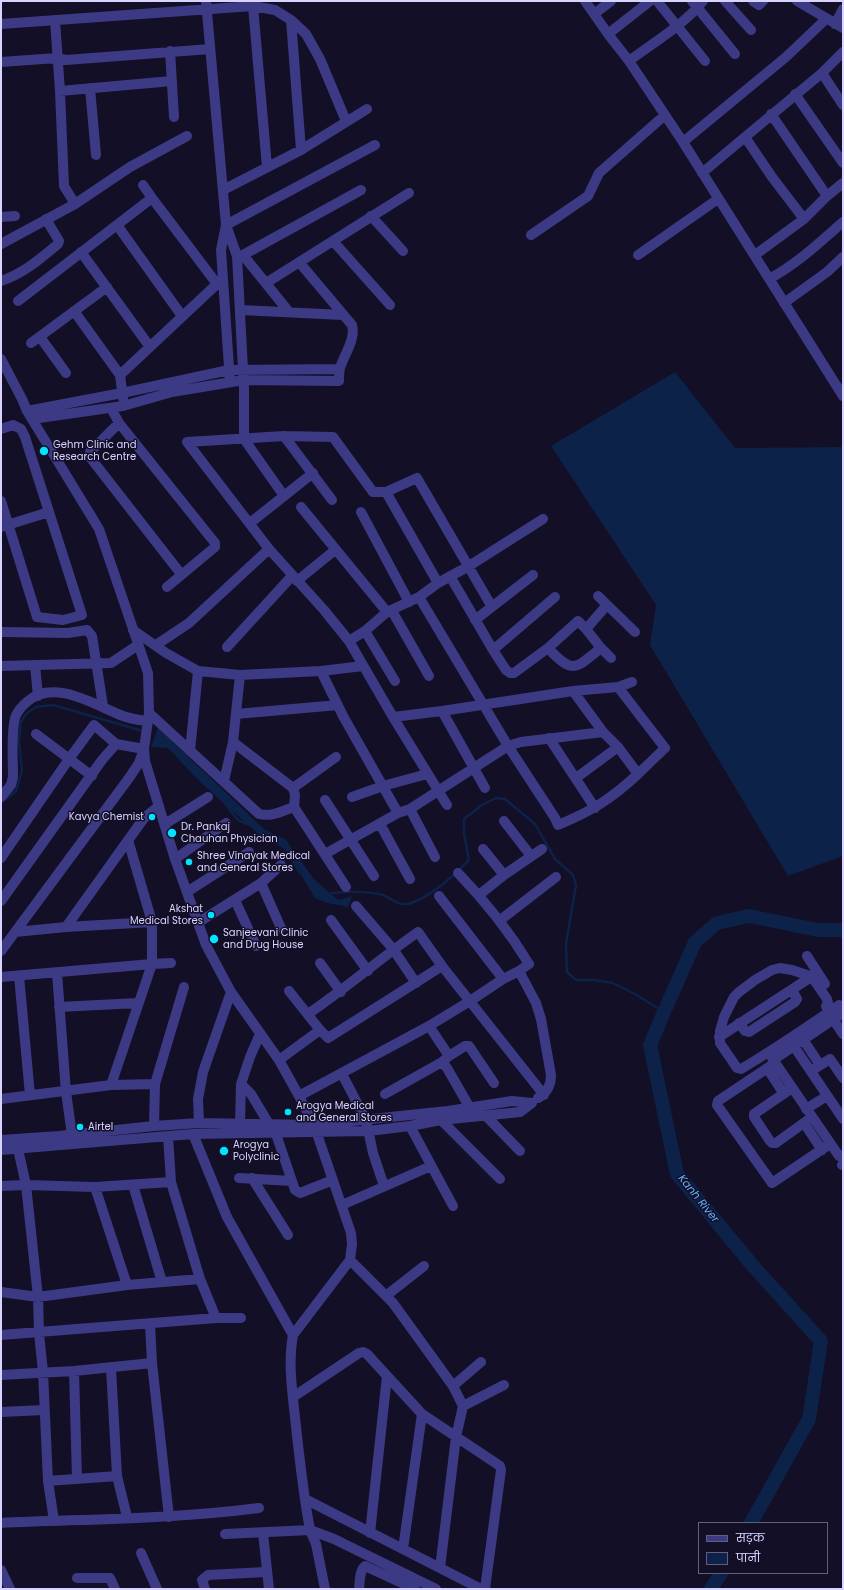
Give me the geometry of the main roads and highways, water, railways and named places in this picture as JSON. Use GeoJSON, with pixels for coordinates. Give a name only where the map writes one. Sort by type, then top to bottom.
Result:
{"type":"FeatureCollection","features":[{"type":"Feature","properties":{"kind":"water"},"geometry":{"type":"Polygon","coordinates":[[[675,372],[735,448],[843,447],[843,856],[788,876],[650,645],[656,605],[551,446],[675,372]]]}},
{"type":"Feature","properties":{"kind":"water"},"geometry":{"type":"Polygon","coordinates":[[[158,728],[264,829],[286,840],[313,878],[338,900],[352,896],[348,907],[327,903],[315,898],[286,850],[258,834],[197,779],[168,748],[151,747],[158,728]]]}},
{"type":"Feature","properties":{"kind":"waterway"},"geometry":{"type":"LineString","coordinates":[[1,803],[16,791],[22,771],[19,741],[21,722],[26,714],[36,707],[53,705],[143,731]]}},
{"type":"Feature","properties":{"kind":"waterway"},"geometry":{"type":"LineString","coordinates":[[459,870],[469,860],[464,834],[464,819],[482,805],[496,798],[505,799],[535,824],[555,859],[573,875],[576,885],[566,944],[567,972],[576,980],[594,980],[613,983],[635,994],[664,1012]]}},
{"type":"Feature","properties":{"kind":"waterway"},"geometry":{"type":"LineString","coordinates":[[225,804],[238,820],[247,824]]}},
{"type":"Feature","properties":{"kind":"waterway"},"geometry":{"type":"LineString","coordinates":[[288,853],[300,873]]}},
{"type":"Feature","properties":{"kind":"waterway"},"geometry":{"type":"LineString","coordinates":[[328,894],[363,892],[383,895],[400,904],[409,904],[423,898],[455,874]]}},
{"type":"Feature","properties":{"kind":"waterway","name":"Kanh River"},"geometry":{"type":"LineString","coordinates":[[752,1522],[809,1419],[821,1341],[753,1266],[677,1174],[650,1045],[695,942],[717,923],[749,916],[818,930],[843,930]]}},
{"type":"Feature","properties":{"kind":"waterway","name":"Kanh River"},"geometry":{"type":"LineString","coordinates":[[711,1589],[720,1574]]}},
{"type":"Feature","properties":{"kind":"place","name":"Gehm Clinic and Research Centre"},"geometry":{"type":"Point","coordinates":[44,451]}},
{"type":"Feature","properties":{"kind":"place","name":"Kavya Chemist"},"geometry":{"type":"Point","coordinates":[152,817]}},
{"type":"Feature","properties":{"kind":"place","name":"Dr. Pankaj Chauhan Physician"},"geometry":{"type":"Point","coordinates":[172,833]}},
{"type":"Feature","properties":{"kind":"place","name":"Shree Vinayak Medical and General Stores"},"geometry":{"type":"Point","coordinates":[189,862]}},
{"type":"Feature","properties":{"kind":"place","name":"Akshat Medical Stores"},"geometry":{"type":"Point","coordinates":[211,915]}},
{"type":"Feature","properties":{"kind":"place","name":"Sanjeevani Clinic and Drug House"},"geometry":{"type":"Point","coordinates":[214,939]}},
{"type":"Feature","properties":{"kind":"place","name":"Arogya Medical and General Stores"},"geometry":{"type":"Point","coordinates":[288,1112]}},
{"type":"Feature","properties":{"kind":"place","name":"Airtel"},"geometry":{"type":"Point","coordinates":[80,1127]}},
{"type":"Feature","properties":{"kind":"place","name":"Arogya Polyclinic"},"geometry":{"type":"Point","coordinates":[224,1151]}}]}
